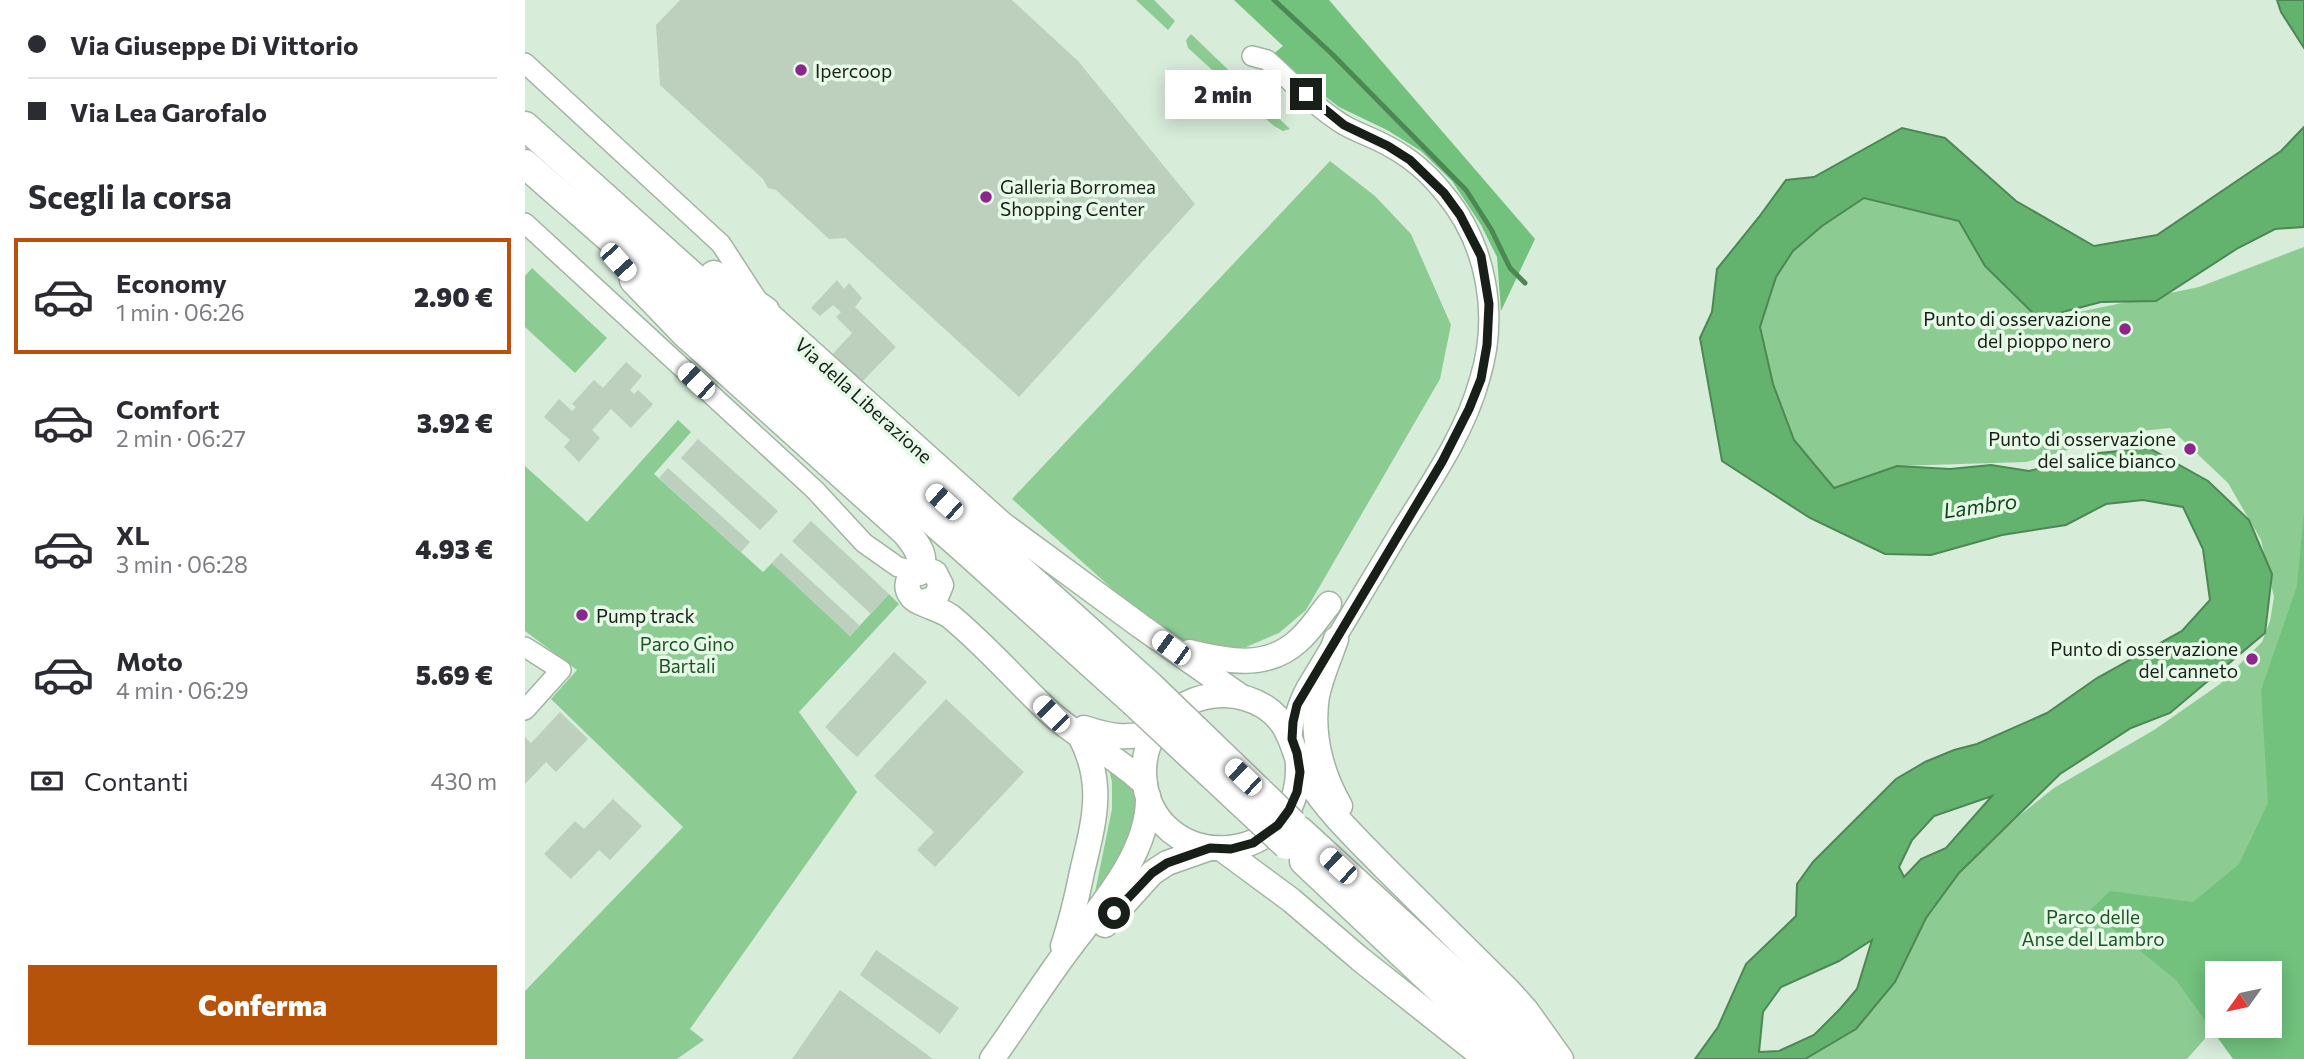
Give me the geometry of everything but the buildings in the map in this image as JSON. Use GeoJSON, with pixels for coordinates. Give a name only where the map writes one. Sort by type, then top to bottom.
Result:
{"type":"FeatureCollection","features":[{"type":"Feature","properties":{"kind":"highway"},"geometry":{"type":"LineString","coordinates":[[525,126],[1142,694],[1293,838],[1514,1059]]}},
{"type":"Feature","properties":{"kind":"highway"},"geometry":{"type":"LineString","coordinates":[[525,164],[932,520],[1142,694]]}},
{"type":"Feature","properties":{"kind":"highway"},"geometry":{"type":"LineString","coordinates":[[555,191],[666,315],[906,532],[916,544],[921,556],[922,584]]}},
{"type":"Feature","properties":{"kind":"highway"},"geometry":{"type":"LineString","coordinates":[[635,225],[765,311]]}},
{"type":"Feature","properties":{"kind":"highway"},"geometry":{"type":"LineString","coordinates":[[1293,838],[1548,1059]]}},
{"type":"Feature","properties":{"kind":"main road","name":"Via della Liberazione"},"geometry":{"type":"LineString","coordinates":[[765,311],[1002,524],[1240,696]]}},
{"type":"Feature","properties":{"kind":"main road"},"geometry":{"type":"LineString","coordinates":[[922,584],[949,616],[1051,714],[1122,763],[1147,790],[1160,818],[1170,829],[1182,838],[1216,849],[1291,900],[1360,959],[1486,1059]]}},
{"type":"Feature","properties":{"kind":"main road"},"geometry":{"type":"LineString","coordinates":[[1171,648],[1228,662],[1271,658],[1300,640],[1329,604]]}},
{"type":"Feature","properties":{"kind":"main road"},"geometry":{"type":"LineString","coordinates":[[1336,639],[1318,695],[1315,718],[1321,761],[1330,786],[1356,830],[1410,894]]}},
{"type":"Feature","properties":{"kind":"main road"},"geometry":{"type":"LineString","coordinates":[[992,1059],[1116,884],[1137,848],[1149,813],[1145,761],[1158,728],[1177,708],[1192,700],[1219,694],[1240,696],[1267,708],[1286,727],[1307,778],[1325,805],[1517,1000],[1561,1059]]}},
{"type":"Feature","properties":{"kind":"main road"},"geometry":{"type":"LineString","coordinates":[[1070,727],[1127,737],[1145,734],[1158,728]]}},
{"type":"Feature","properties":{"kind":"main road"},"geometry":{"type":"LineString","coordinates":[[1058,964],[1070,926],[1096,809],[1093,768],[1070,727]]}},
{"type":"Feature","properties":{"kind":"main road"},"geometry":{"type":"LineString","coordinates":[[1009,1059],[1114,913],[1138,887],[1167,863],[1216,849],[1253,843],[1278,825],[1297,792],[1300,772],[1295,746]]}},
{"type":"Feature","properties":{"kind":"street"},"geometry":{"type":"LineString","coordinates":[[1252,56],[1267,60],[1344,125],[1410,160],[1444,193],[1460,215],[1481,256],[1489,304],[1487,345],[1481,379],[1469,409],[1442,462],[1297,705],[1293,722],[1295,746]]}},
{"type":"Feature","properties":{"kind":"street","name":"Via della Liberazione"},"geometry":{"type":"LineString","coordinates":[[525,63],[721,244],[765,311]]}},
{"type":"Feature","properties":{"kind":"street"},"geometry":{"type":"LineString","coordinates":[[525,223],[815,490],[864,543],[922,584]]}},
{"type":"Feature","properties":{"kind":"street"},"geometry":{"type":"LineString","coordinates":[[525,646],[561,670],[525,710]]}},
{"type":"Feature","properties":{"kind":"green space"},"geometry":{"type":"Polygon","coordinates":[[[1136,0],[1154,0],[1175,21],[1168,30],[1136,0]]]}},
{"type":"Feature","properties":{"kind":"green space"},"geometry":{"type":"Polygon","coordinates":[[[1191,34],[1290,129],[1283,131],[1274,126],[1188,48],[1186,40],[1191,34]]]}},
{"type":"Feature","properties":{"kind":"green space"},"geometry":{"type":"Polygon","coordinates":[[[1330,161],[1375,196],[1411,234],[1451,325],[1440,379],[1306,610],[1279,633],[1246,647],[1200,648],[1165,636],[1012,499],[1330,161]]]}},
{"type":"Feature","properties":{"kind":"green space","name":"Parco delle Anse del Lambro"},"geometry":{"type":"Polygon","coordinates":[[[1863,197],[1959,221],[1985,266],[2040,320],[2199,287],[2304,247],[2304,1059],[2282,1038],[2282,961],[2205,961],[2206,1038],[2187,1059],[1805,1059],[1856,1029],[1895,982],[1926,918],[1959,873],[2020,815],[2054,788],[2154,730],[2220,684],[2262,642],[2270,621],[2274,597],[2261,540],[2228,483],[2170,428],[2130,432],[2026,462],[1897,466],[1834,488],[1794,440],[1773,384],[1760,327],[1776,277],[1793,251],[1863,197]]]}},
{"type":"Feature","properties":{"kind":"green space"},"geometry":{"type":"Polygon","coordinates":[[[532,268],[607,338],[575,373],[525,327],[525,276],[532,268]]]}},
{"type":"Feature","properties":{"kind":"green space","name":"Parco Gino Bartali"},"geometry":{"type":"Polygon","coordinates":[[[678,420],[691,432],[654,474],[763,572],[772,563],[850,636],[889,594],[899,604],[799,712],[857,792],[690,1029],[704,1040],[677,1059],[525,1059],[525,991],[683,827],[551,699],[577,670],[525,631],[525,466],[587,522],[678,420]]]}},
{"type":"Feature","properties":{"kind":"green space"},"geometry":{"type":"Polygon","coordinates":[[[1107,762],[1138,794],[1137,809],[1123,851],[1093,902],[1112,809],[1112,782],[1107,762]]]}},
{"type":"Feature","properties":{"kind":"shaded area"},"geometry":{"type":"Polygon","coordinates":[[[1234,0],[1329,0],[1535,239],[1501,311],[1497,257],[1481,225],[1452,181],[1421,151],[1387,130],[1339,107],[1272,55],[1283,46],[1234,0]]]}},
{"type":"Feature","properties":{"kind":"shaded area"},"geometry":{"type":"Polygon","coordinates":[[[2304,512],[2304,1059],[2233,1059],[2218,1038],[2282,1038],[2282,961],[2205,961],[2205,1020],[2176,980],[2090,910],[2110,891],[2193,902],[2239,864],[2268,803],[2261,690],[2297,586],[2304,512]]]}},
{"type":"Feature","properties":{"kind":"water"},"geometry":{"type":"Polygon","coordinates":[[[2277,0],[2304,0],[2304,48],[2281,12],[2277,0]]]}},
{"type":"Feature","properties":{"kind":"water","name":"Lambro"},"geometry":{"type":"Polygon","coordinates":[[[2304,127],[2304,227],[2275,229],[2238,248],[2156,301],[2101,302],[2040,320],[1985,266],[1959,221],[1864,198],[1822,226],[1793,251],[1776,277],[1760,327],[1773,384],[1794,440],[1834,488],[1897,466],[1950,469],[1991,465],[2029,471],[2099,453],[2149,448],[2208,481],[2249,520],[2272,574],[2265,633],[2170,713],[2131,728],[2060,774],[1959,873],[1926,918],[1895,982],[1856,1029],[1805,1059],[1695,1059],[1718,1027],[1746,964],[1796,916],[1797,884],[1813,862],[1896,779],[1925,762],[1977,744],[2047,713],[2097,678],[2182,631],[2210,600],[2203,549],[2183,507],[2143,500],[2106,504],[2066,525],[2002,535],[1931,555],[1885,554],[1810,518],[1722,461],[1700,338],[1712,312],[1717,269],[1786,180],[1814,177],[1902,128],[1945,138],[2016,201],[2094,246],[2157,235],[2281,151],[2304,127]],[[1992,796],[1934,816],[1912,840],[1899,867],[1904,877],[1921,859],[1946,848],[1992,796]],[[1872,940],[1839,961],[1781,987],[1763,1012],[1759,1052],[1779,1051],[1814,1035],[1857,989],[1872,940]]]}},
{"type":"Feature","properties":{"kind":"waterway"},"geometry":{"type":"LineString","coordinates":[[1274,0],[1332,54],[1466,190],[1491,229],[1510,268],[1525,283]]}},
{"type":"Feature","properties":{"kind":"place","name":"Ipercoop"},"geometry":{"type":"Point","coordinates":[801,70]}},
{"type":"Feature","properties":{"kind":"place","name":"Galleria Borromea Shopping Center"},"geometry":{"type":"Point","coordinates":[986,197]}},
{"type":"Feature","properties":{"kind":"place","name":"Punto di osservazione del pioppo nero"},"geometry":{"type":"Point","coordinates":[2125,329]}},
{"type":"Feature","properties":{"kind":"place","name":"Punto di osservazione del salice bianco"},"geometry":{"type":"Point","coordinates":[2190,449]}},
{"type":"Feature","properties":{"kind":"place","name":"Pump track"},"geometry":{"type":"Point","coordinates":[582,615]}},
{"type":"Feature","properties":{"kind":"place","name":"Punto di osservazione del canneto"},"geometry":{"type":"Point","coordinates":[2252,659]}},
{"type":"Feature","properties":{"kind":"route"},"geometry":{"type":"LineString","coordinates":[[1114,913],[1152,873],[1167,863],[1210,848],[1231,849],[1253,843],[1278,825],[1289,810],[1297,792],[1300,772],[1292,739],[1297,705],[1442,462],[1481,379],[1487,345],[1489,304],[1481,256],[1460,215],[1444,193],[1410,160],[1344,125],[1306,94]]}}]}
